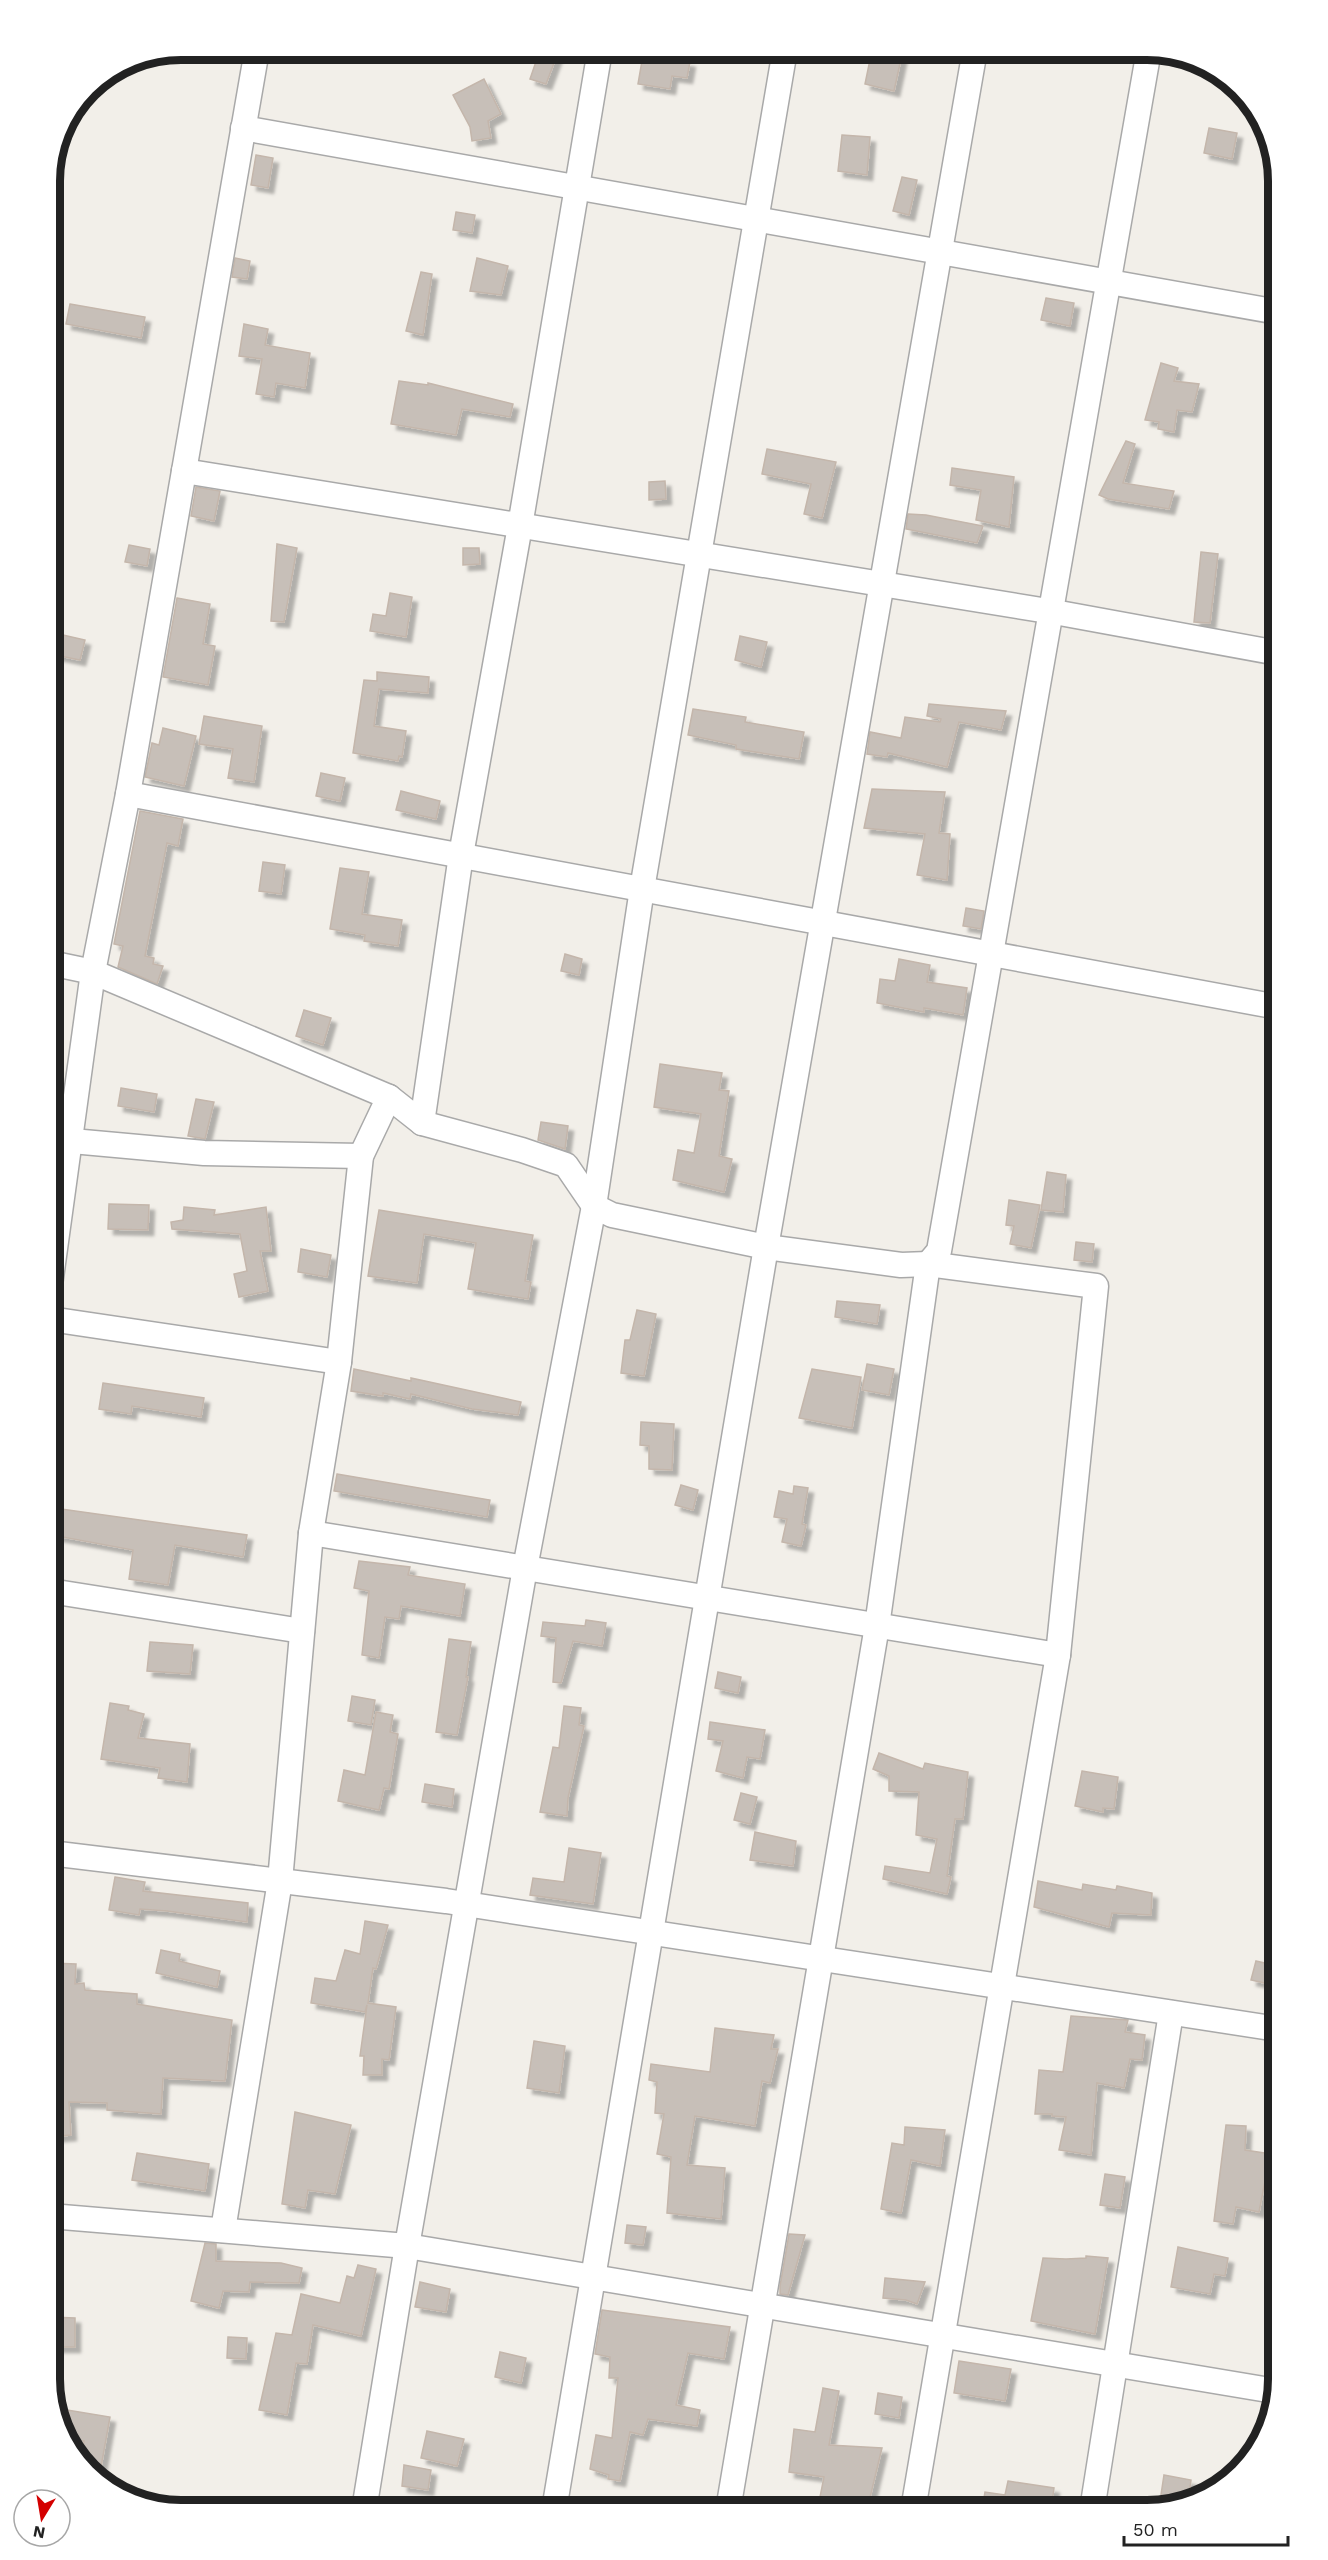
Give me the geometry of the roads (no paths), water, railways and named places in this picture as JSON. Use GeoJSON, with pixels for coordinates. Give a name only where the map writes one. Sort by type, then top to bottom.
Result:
{"type":"FeatureCollection","features":[{"type":"Feature","properties":{"kind":"street"},"geometry":{"type":"LineString","coordinates":[[255,60],[128,794],[60,1141],[204,1153],[361,1156]]}},
{"type":"Feature","properties":{"kind":"street"},"geometry":{"type":"LineString","coordinates":[[422,1123],[461,855],[520,526],[598,60]]}},
{"type":"Feature","properties":{"kind":"street"},"geometry":{"type":"LineString","coordinates":[[366,2500],[407,2246],[525,1568],[594,1206],[642,889],[783,60]]}},
{"type":"Feature","properties":{"kind":"street"},"geometry":{"type":"LineString","coordinates":[[556,2500],[766,1247],[973,60]]}},
{"type":"Feature","properties":{"kind":"street"},"geometry":{"type":"LineString","coordinates":[[730,2500],[877,1626],[928,1264],[939,1251],[1147,60]]}},
{"type":"Feature","properties":{"kind":"street"},"geometry":{"type":"LineString","coordinates":[[243,128],[1268,310]]}},
{"type":"Feature","properties":{"kind":"street"},"geometry":{"type":"LineString","coordinates":[[184,471],[1052,612],[1268,651]]}},
{"type":"Feature","properties":{"kind":"street"},"geometry":{"type":"LineString","coordinates":[[128,794],[1268,1005]]}},
{"type":"Feature","properties":{"kind":"street"},"geometry":{"type":"LineString","coordinates":[[60,965],[93,972],[389,1097],[422,1123],[522,1150],[566,1165],[594,1206],[612,1215],[766,1247],[901,1265],[928,1264],[1096,1286],[1058,1655],[915,2500]]}},
{"type":"Feature","properties":{"kind":"street"},"geometry":{"type":"LineString","coordinates":[[223,2230],[280,1881],[311,1533],[339,1362],[361,1156],[389,1097]]}},
{"type":"Feature","properties":{"kind":"street"},"geometry":{"type":"LineString","coordinates":[[60,1320],[339,1362]]}},
{"type":"Feature","properties":{"kind":"street"},"geometry":{"type":"LineString","coordinates":[[311,1533],[1058,1655]]}},
{"type":"Feature","properties":{"kind":"street"},"geometry":{"type":"LineString","coordinates":[[60,1594],[302,1631]]}},
{"type":"Feature","properties":{"kind":"street"},"geometry":{"type":"LineString","coordinates":[[60,1854],[467,1904],[1268,2028]]}},
{"type":"Feature","properties":{"kind":"street"},"geometry":{"type":"LineString","coordinates":[[1094,2500],[1171,2013]]}},
{"type":"Feature","properties":{"kind":"street"},"geometry":{"type":"LineString","coordinates":[[60,2217],[407,2246],[1267,2390]]}}]}
